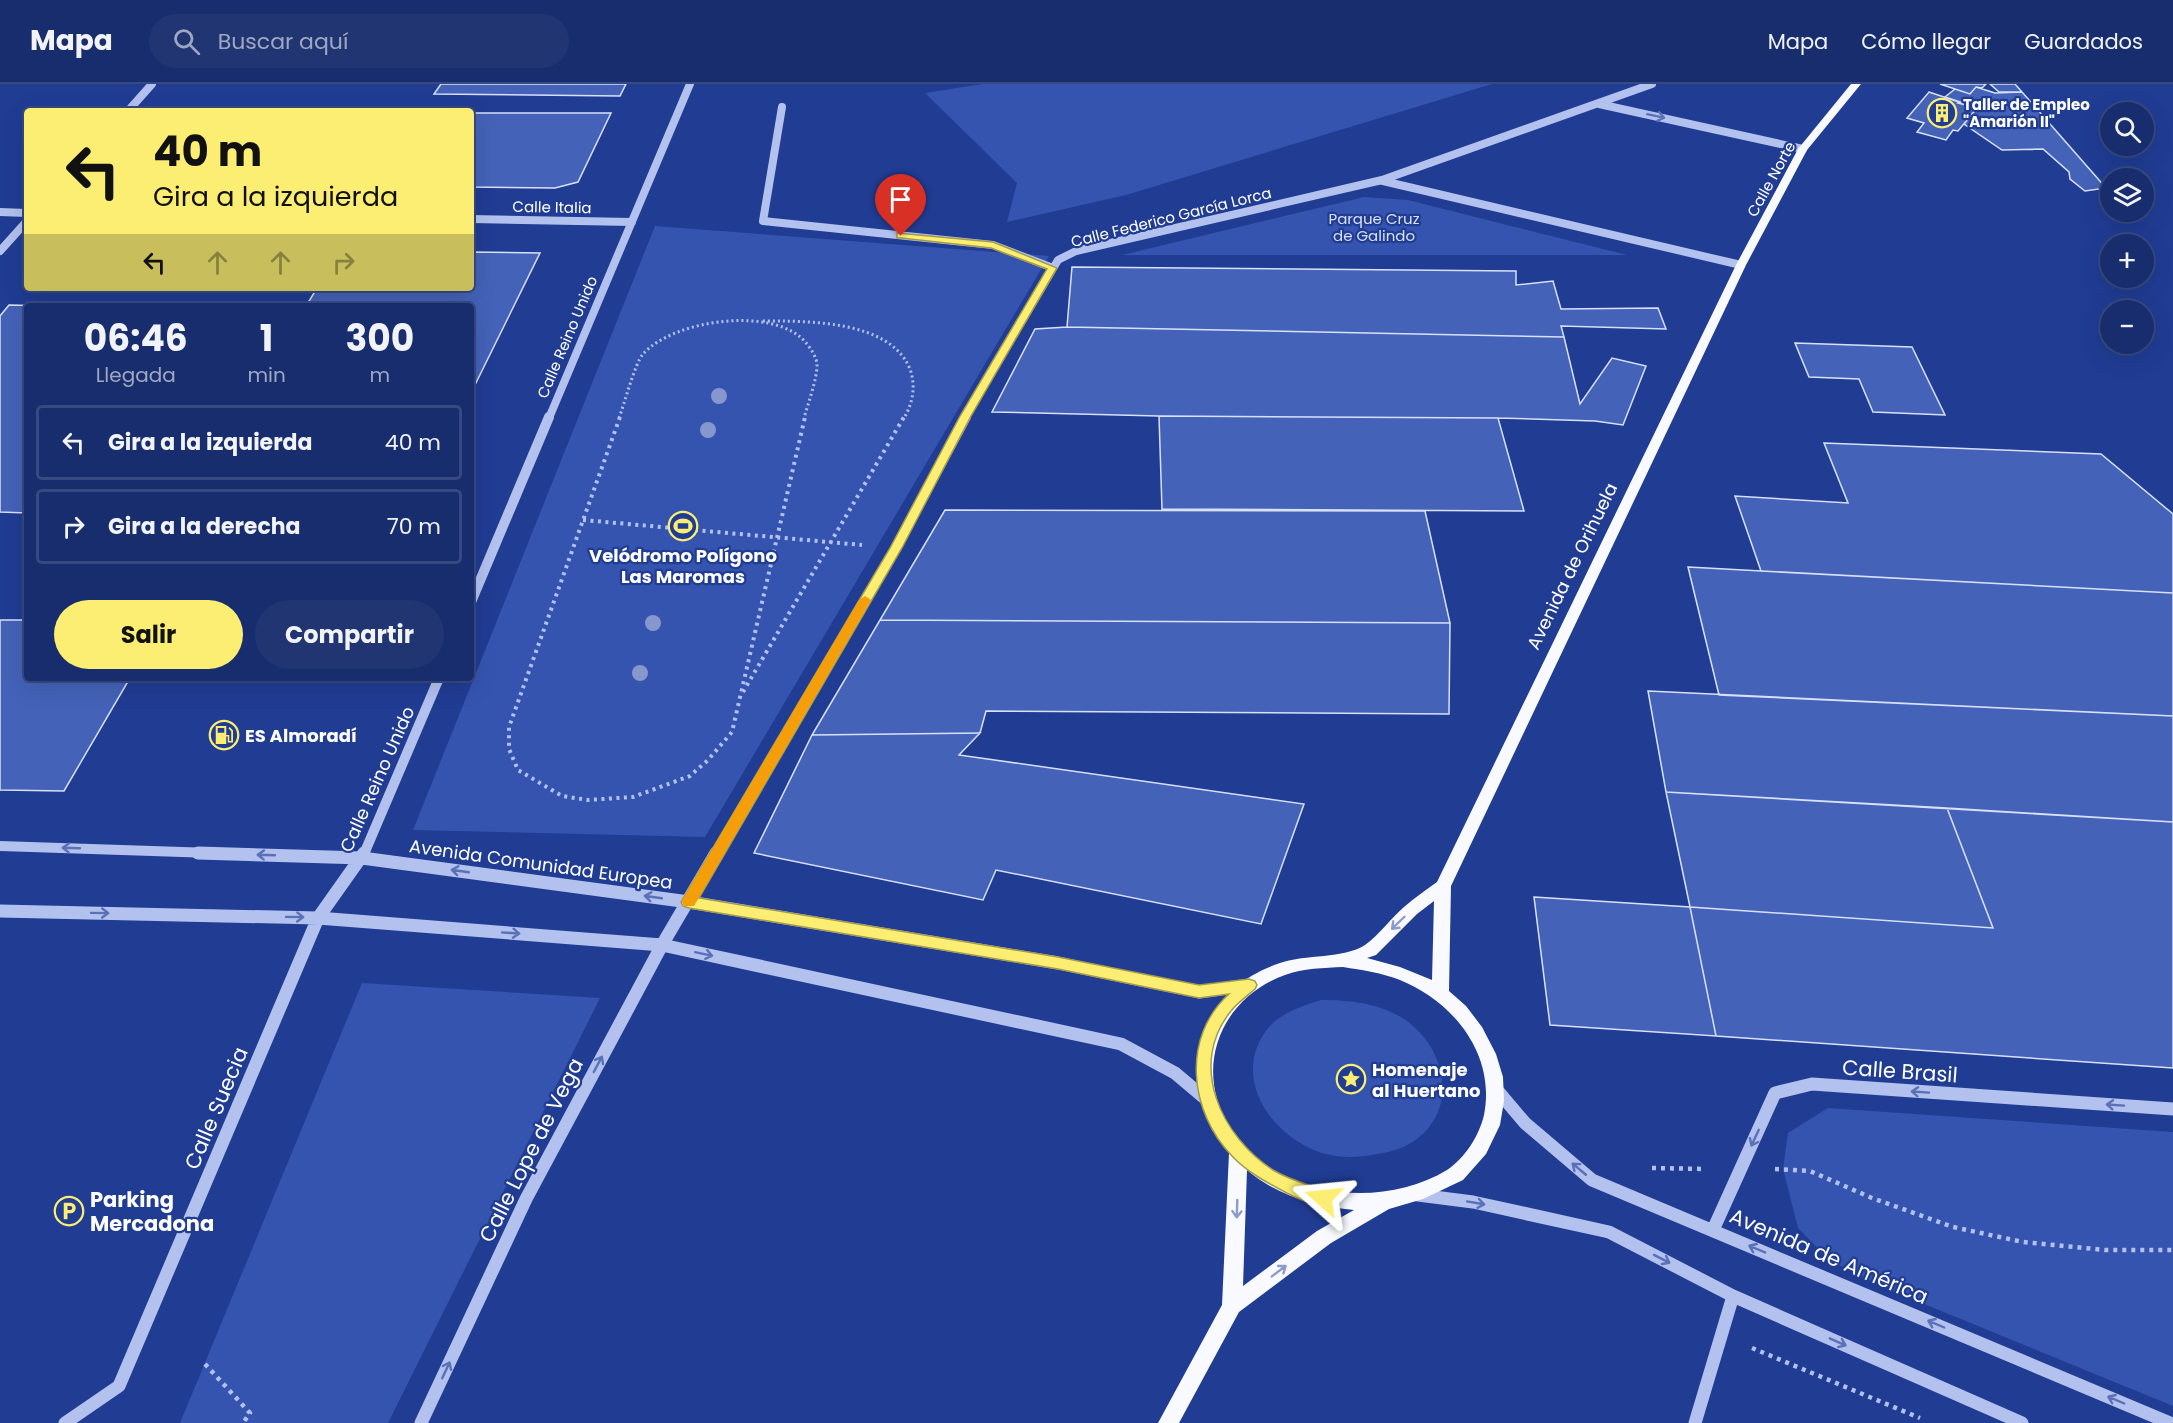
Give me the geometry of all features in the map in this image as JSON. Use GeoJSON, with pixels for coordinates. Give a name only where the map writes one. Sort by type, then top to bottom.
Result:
{"type":"FeatureCollection","features":[{"type":"Feature","properties":{"kind":"main road","name":"Calle Norte"},"geometry":{"type":"LineString","coordinates":[[1741,265],[1803,149],[1856,84]]}},
{"type":"Feature","properties":{"kind":"main road","name":"Avenida de Orihuela"},"geometry":{"type":"LineString","coordinates":[[1440,994],[1443,886],[1741,265]]}},
{"type":"Feature","properties":{"kind":"main road","name":"Avenida de Orihuela"},"geometry":{"type":"LineString","coordinates":[[1343,960],[1370,950],[1411,910],[1443,886]]}},
{"type":"Feature","properties":{"kind":"main road"},"geometry":{"type":"LineString","coordinates":[[1343,960],[1394,970],[1440,994],[1469,1021],[1489,1054],[1497,1090],[1489,1133],[1461,1170],[1418,1195],[1383,1202],[1342,1202],[1303,1193],[1267,1175],[1238,1151],[1219,1126],[1208,1100],[1203,1066],[1209,1035],[1225,1007],[1249,985],[1277,970],[1309,962],[1343,960]]}},
{"type":"Feature","properties":{"kind":"main road"},"geometry":{"type":"LineString","coordinates":[[1232,1306],[1238,1205],[1238,1151]]}},
{"type":"Feature","properties":{"kind":"main road"},"geometry":{"type":"LineString","coordinates":[[1168,1423],[1232,1306],[1324,1237],[1383,1202]]}},
{"type":"Feature","properties":{"kind":"street"},"geometry":{"type":"LineString","coordinates":[[131,108],[152,84]]}},
{"type":"Feature","properties":{"kind":"street","name":"Calle Reino Unido"},"geometry":{"type":"LineString","coordinates":[[474,595],[690,84]]}},
{"type":"Feature","properties":{"kind":"street","name":"Calle Federico García Lorca"},"geometry":{"type":"LineString","coordinates":[[689,902],[896,548],[966,416],[1058,261],[1076,251],[1382,180],[1652,84]]}},
{"type":"Feature","properties":{"kind":"street"},"geometry":{"type":"LineString","coordinates":[[1599,104],[1803,149]]}},
{"type":"Feature","properties":{"kind":"street"},"geometry":{"type":"LineString","coordinates":[[782,107],[763,221],[993,245],[1053,268]]}},
{"type":"Feature","properties":{"kind":"street"},"geometry":{"type":"LineString","coordinates":[[1382,180],[1741,265]]}},
{"type":"Feature","properties":{"kind":"street"},"geometry":{"type":"LineString","coordinates":[[0,212],[24,213]]}},
{"type":"Feature","properties":{"kind":"street","name":"Calle Italia"},"geometry":{"type":"LineString","coordinates":[[474,219],[632,222]]}},
{"type":"Feature","properties":{"kind":"street"},"geometry":{"type":"LineString","coordinates":[[0,251],[24,224]]}},
{"type":"Feature","properties":{"kind":"street","name":"Calle Reino Unido"},"geometry":{"type":"LineString","coordinates":[[318,918],[362,858],[438,681]]}},
{"type":"Feature","properties":{"kind":"street","name":"Avenida Comunidad Europea"},"geometry":{"type":"LineString","coordinates":[[0,846],[362,858],[689,902],[1058,963],[1199,992],[1249,985]]}},
{"type":"Feature","properties":{"kind":"street","name":"Calle Lope de Vega"},"geometry":{"type":"LineString","coordinates":[[421,1423],[526,1199],[662,945],[689,902]]}},
{"type":"Feature","properties":{"kind":"street"},"geometry":{"type":"LineString","coordinates":[[0,911],[318,918],[662,945],[1121,1044],[1175,1073],[1208,1100]]}},
{"type":"Feature","properties":{"kind":"street","name":"Calle Suecia"},"geometry":{"type":"LineString","coordinates":[[65,1423],[119,1386],[318,918]]}},
{"type":"Feature","properties":{"kind":"street","name":"Calle Brasil"},"geometry":{"type":"LineString","coordinates":[[1713,1230],[1775,1093],[1812,1084],[2173,1109]]}},
{"type":"Feature","properties":{"kind":"street","name":"Avenida de América"},"geometry":{"type":"LineString","coordinates":[[1497,1090],[1525,1124],[1592,1180],[2170,1423]]}},
{"type":"Feature","properties":{"kind":"street"},"geometry":{"type":"LineString","coordinates":[[1418,1195],[1473,1202],[1609,1232],[1733,1296],[2022,1423]]}},
{"type":"Feature","properties":{"kind":"street"},"geometry":{"type":"LineString","coordinates":[[1695,1423],[1733,1296]]}},
{"type":"Feature","properties":{"kind":"path"},"geometry":{"type":"LineString","coordinates":[[741,697],[906,414],[913,391],[914,378],[903,356],[890,345],[855,328],[795,321],[747,321],[702,324],[663,339],[642,355],[509,727],[509,749],[518,770],[562,796],[588,801],[633,797],[690,776],[708,760],[732,732],[817,364],[809,344],[800,334],[786,328],[747,321]]}},
{"type":"Feature","properties":{"kind":"path"},"geometry":{"type":"LineString","coordinates":[[583,520],[896,548]]}},
{"type":"Feature","properties":{"kind":"path"},"geometry":{"type":"LineString","coordinates":[[1783,1169],[1810,1171],[1872,1198],[1953,1227],[2023,1242],[2105,1250],[2173,1250]]}},
{"type":"Feature","properties":{"kind":"path"},"geometry":{"type":"LineString","coordinates":[[205,1364],[250,1413],[243,1423]]}},
{"type":"Feature","properties":{"kind":"green space"},"geometry":{"type":"Polygon","coordinates":[[[982,84],[1492,84],[1126,195],[1007,222],[1017,183],[925,93],[982,84]]]}},
{"type":"Feature","properties":{"kind":"green space","name":"Parque Cruz de Galindo"},"geometry":{"type":"Polygon","coordinates":[[[1364,197],[1408,200],[1627,255],[1122,255],[1364,197]]]}},
{"type":"Feature","properties":{"kind":"green space"},"geometry":{"type":"Polygon","coordinates":[[[655,226],[1049,256],[705,837],[413,830],[655,226]]]}},
{"type":"Feature","properties":{"kind":"green space"},"geometry":{"type":"Polygon","coordinates":[[[362,983],[600,998],[388,1423],[180,1423],[362,983]]]}},
{"type":"Feature","properties":{"kind":"green space"},"geometry":{"type":"Polygon","coordinates":[[[1321,1000],[1353,1002],[1385,1009],[1404,1019],[1430,1045],[1438,1061],[1442,1079],[1442,1096],[1438,1112],[1428,1128],[1414,1141],[1399,1149],[1372,1155],[1352,1157],[1332,1155],[1319,1152],[1301,1143],[1270,1117],[1260,1100],[1254,1082],[1253,1064],[1258,1045],[1269,1027],[1280,1017],[1321,1000]]]}},
{"type":"Feature","properties":{"kind":"green space"},"geometry":{"type":"Polygon","coordinates":[[[1828,1108],[2173,1132],[2173,1406],[1885,1288],[1829,1260],[1798,1228],[1783,1169],[1788,1133],[1828,1108]]]}},
{"type":"Feature","properties":{"kind":"building"},"geometry":{"type":"Polygon","coordinates":[[[441,84],[626,84],[620,96],[434,94],[441,84]]]}},
{"type":"Feature","properties":{"kind":"building"},"geometry":{"type":"Polygon","coordinates":[[[1940,84],[1986,84],[1982,88],[1976,87],[1970,94],[1940,84]]]}},
{"type":"Feature","properties":{"kind":"building"},"geometry":{"type":"Polygon","coordinates":[[[1990,84],[2015,84],[2022,92],[1999,92],[1990,84]]]}},
{"type":"Feature","properties":{"kind":"building"},"geometry":{"type":"Polygon","coordinates":[[[1976,87],[1995,93],[2022,92],[2100,181],[2100,189],[2085,191],[2070,179],[2069,172],[2043,149],[2002,150],[1964,124],[1977,108],[1945,97],[1955,89],[1970,94],[1976,87]]]}},
{"type":"Feature","properties":{"kind":"building","name":"Taller de Empleo \"Amarión II\""},"geometry":{"type":"Polygon","coordinates":[[[1929,92],[1977,108],[1958,131],[1953,130],[1946,140],[1917,132],[1924,123],[1907,118],[1929,92]]]}},
{"type":"Feature","properties":{"kind":"building"},"geometry":{"type":"Polygon","coordinates":[[[474,113],[611,113],[578,182],[555,188],[474,187],[474,113]]]}},
{"type":"Feature","properties":{"kind":"building"},"geometry":{"type":"Polygon","coordinates":[[[474,252],[540,253],[474,387],[474,303],[308,303],[315,291],[474,291],[474,252]]]}},
{"type":"Feature","properties":{"kind":"building"},"geometry":{"type":"Polygon","coordinates":[[[1072,267],[1516,271],[1516,285],[1553,281],[1561,309],[1658,308],[1666,329],[1561,326],[1564,337],[1067,327],[1072,267]]]}},
{"type":"Feature","properties":{"kind":"building"},"geometry":{"type":"Polygon","coordinates":[[[9,305],[24,305],[24,513],[0,512],[0,316],[9,305]]]}},
{"type":"Feature","properties":{"kind":"building"},"geometry":{"type":"Polygon","coordinates":[[[1067,327],[1564,337],[1580,404],[1612,358],[1646,366],[1623,425],[1595,421],[1498,418],[1159,416],[992,412],[1035,329],[1067,327]]]}},
{"type":"Feature","properties":{"kind":"building"},"geometry":{"type":"Polygon","coordinates":[[[1795,343],[1912,347],[1945,415],[1873,412],[1859,379],[1809,377],[1795,343]]]}},
{"type":"Feature","properties":{"kind":"building"},"geometry":{"type":"Polygon","coordinates":[[[1159,416],[1498,418],[1524,511],[1162,509],[1159,416]]]}},
{"type":"Feature","properties":{"kind":"building"},"geometry":{"type":"Polygon","coordinates":[[[1824,443],[2101,454],[2173,514],[2173,593],[1761,571],[1735,496],[1848,503],[1824,443]]]}},
{"type":"Feature","properties":{"kind":"building"},"geometry":{"type":"Polygon","coordinates":[[[945,510],[1425,511],[1450,623],[880,620],[945,510]]]}},
{"type":"Feature","properties":{"kind":"building"},"geometry":{"type":"Polygon","coordinates":[[[1688,567],[2173,593],[2173,716],[1719,695],[1688,567]]]}},
{"type":"Feature","properties":{"kind":"building"},"geometry":{"type":"Polygon","coordinates":[[[0,620],[24,620],[24,681],[128,681],[64,791],[0,790],[0,620]]]}},
{"type":"Feature","properties":{"kind":"building"},"geometry":{"type":"Polygon","coordinates":[[[880,620],[1450,623],[1449,714],[986,711],[980,733],[812,735],[880,620]]]}},
{"type":"Feature","properties":{"kind":"building"},"geometry":{"type":"Polygon","coordinates":[[[1648,691],[2173,716],[2173,822],[1666,792],[1648,691]]]}},
{"type":"Feature","properties":{"kind":"building"},"geometry":{"type":"Polygon","coordinates":[[[980,733],[959,755],[1304,804],[1261,924],[996,870],[983,900],[754,853],[812,735],[980,733]]]}},
{"type":"Feature","properties":{"kind":"building"},"geometry":{"type":"Polygon","coordinates":[[[1666,792],[1947,808],[1993,928],[1690,907],[1666,792]]]}},
{"type":"Feature","properties":{"kind":"building"},"geometry":{"type":"Polygon","coordinates":[[[1947,808],[2173,822],[2173,1068],[1716,1036],[1690,907],[1993,928],[1947,808]]]}},
{"type":"Feature","properties":{"kind":"building"},"geometry":{"type":"Polygon","coordinates":[[[1534,897],[1690,907],[1716,1036],[1550,1025],[1534,897]]]}},
{"type":"Feature","properties":{"kind":"slow traffic"},"geometry":{"type":"LineString","coordinates":[[689,902],[865,600]]}},
{"type":"Feature","properties":{"kind":"place","name":"Taller de Empleo \"Amarión II\""},"geometry":{"type":"Point","coordinates":[1942,113]}},
{"type":"Feature","properties":{"kind":"place","name":"Velódromo Polígono Las Maromas"},"geometry":{"type":"Point","coordinates":[683,526]}},
{"type":"Feature","properties":{"kind":"place","name":"ES Almoradí"},"geometry":{"type":"Point","coordinates":[224,735]}},
{"type":"Feature","properties":{"kind":"place","name":"Homenaje al Huertano"},"geometry":{"type":"Point","coordinates":[1351,1079]}},
{"type":"Feature","properties":{"kind":"place","name":"Parking Mercadona"},"geometry":{"type":"Point","coordinates":[69,1211]}},
{"type":"Feature","properties":{"kind":"route"},"geometry":{"type":"LineString","coordinates":[[901,236],[993,245],[1053,268],[966,416],[896,548],[689,902],[1058,963],[1199,992],[1249,985],[1225,1007],[1209,1035],[1203,1066],[1208,1100],[1219,1126],[1238,1151],[1267,1175],[1303,1193],[1323,1198]]}}]}
